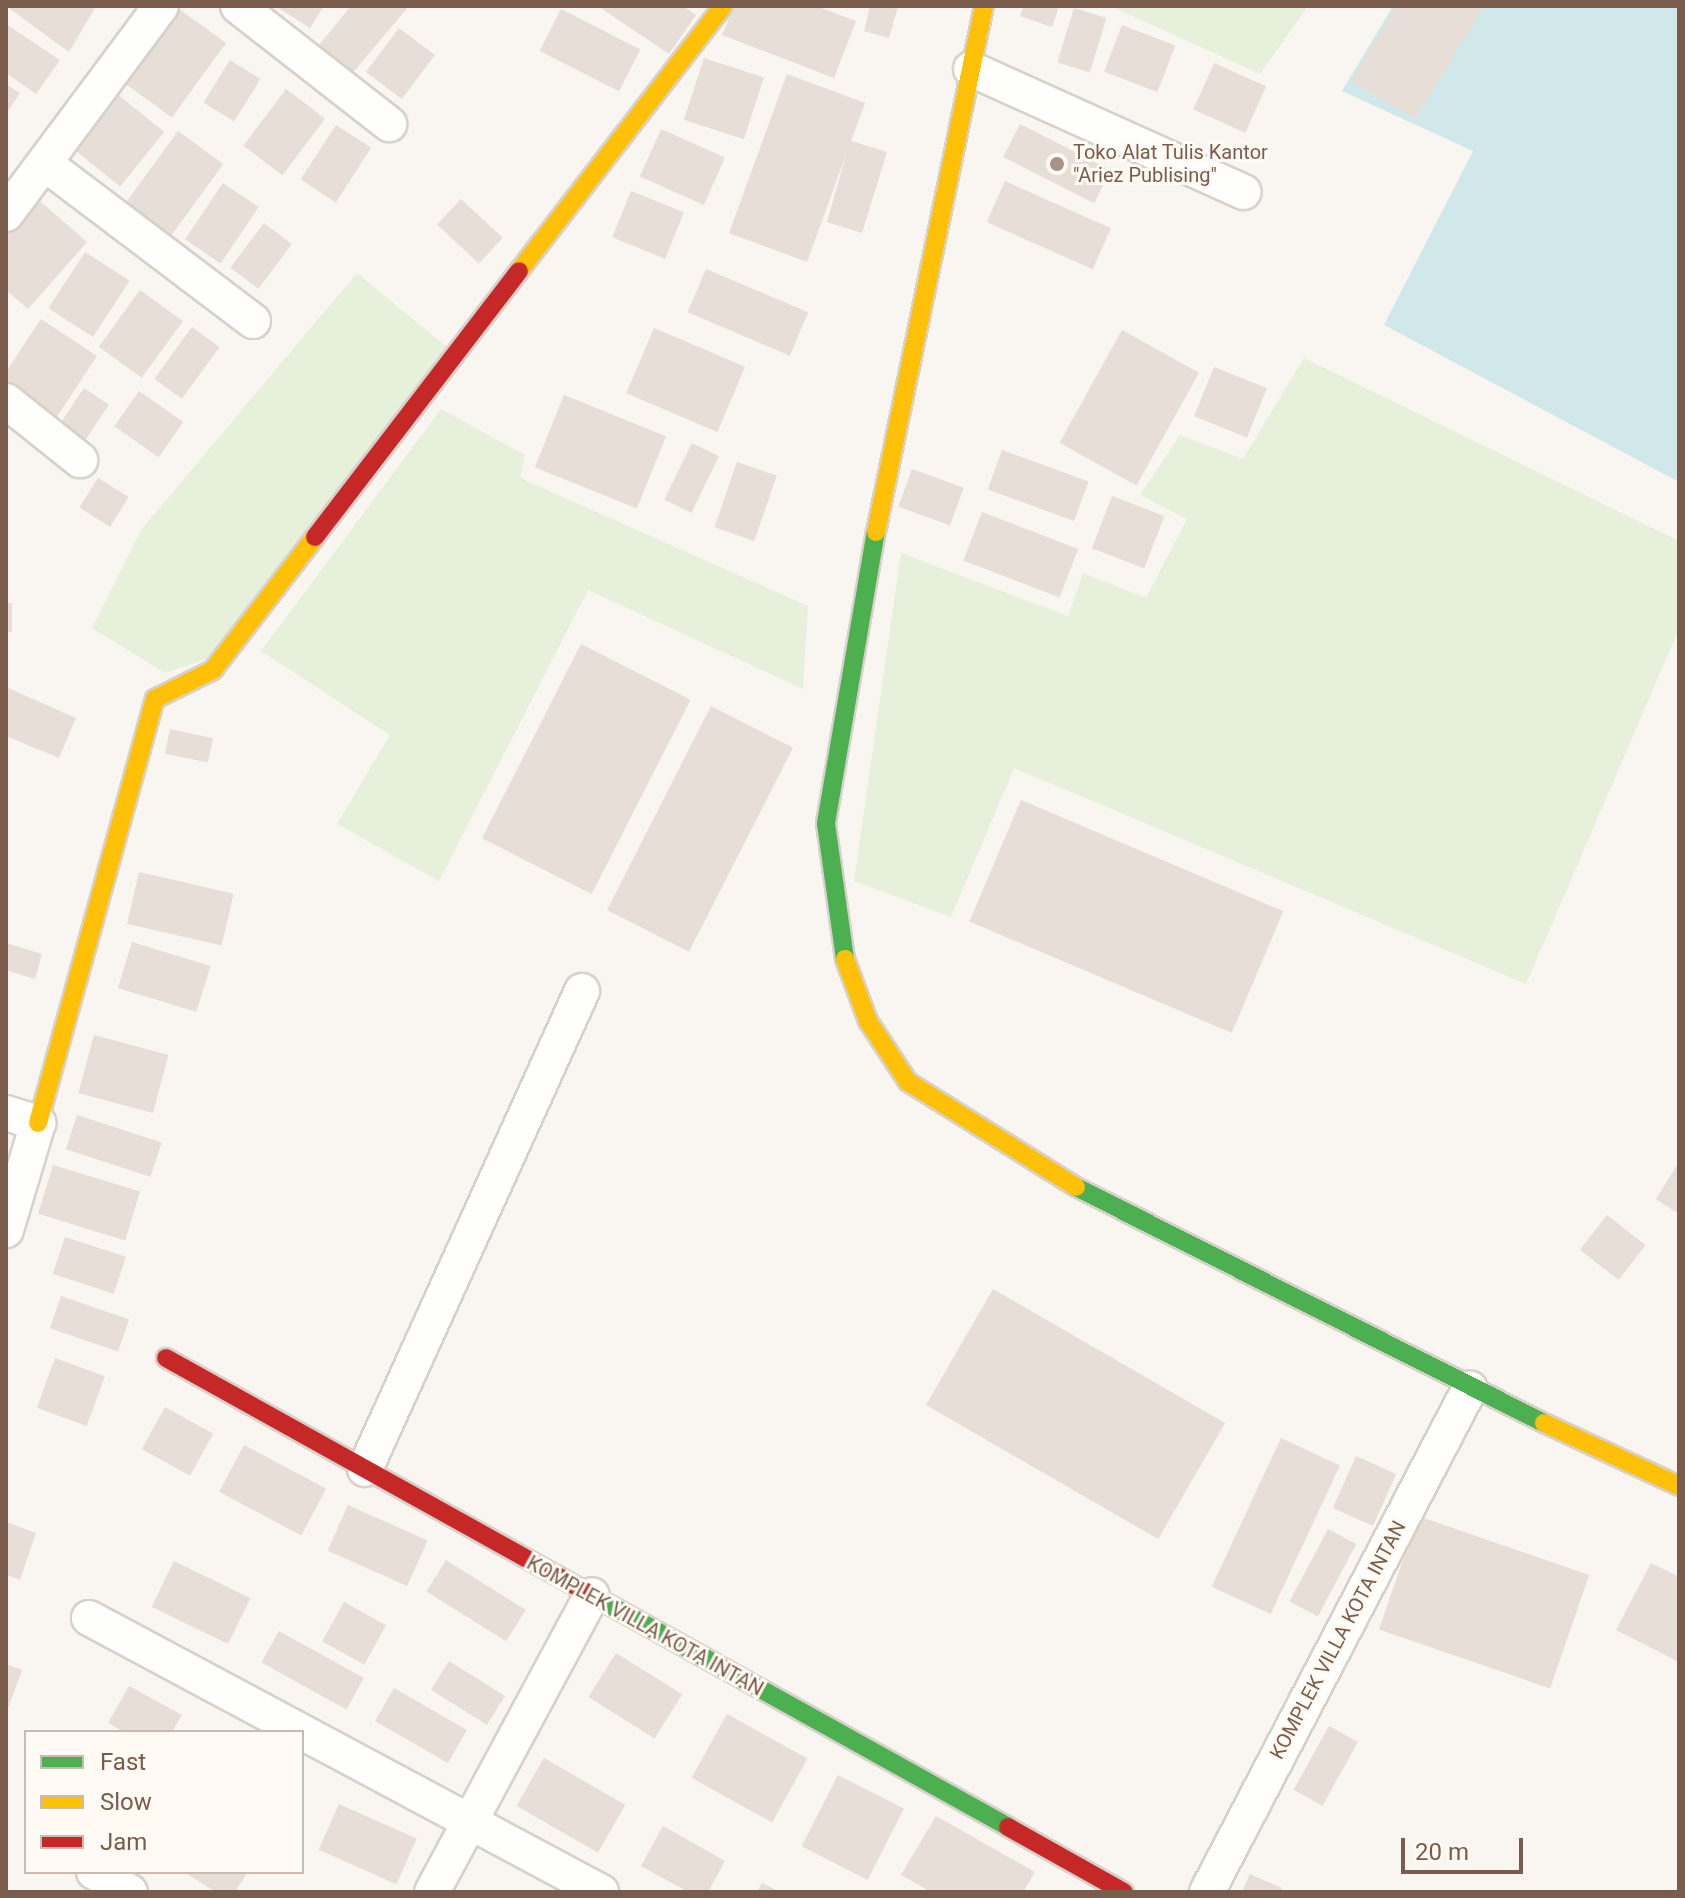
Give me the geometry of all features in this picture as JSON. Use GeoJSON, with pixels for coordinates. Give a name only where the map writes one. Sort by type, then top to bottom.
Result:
{"type":"FeatureCollection","features":[{"type":"Feature","properties":{"kind":"street"},"geometry":{"type":"LineString","coordinates":[[6,214],[161,6]]}},
{"type":"Feature","properties":{"kind":"street"},"geometry":{"type":"LineString","coordinates":[[238,6],[389,124]]}},
{"type":"Feature","properties":{"kind":"street"},"geometry":{"type":"LineString","coordinates":[[6,1230],[22,1118],[155,699],[213,670],[723,6]]}},
{"type":"Feature","properties":{"kind":"street"},"geometry":{"type":"LineString","coordinates":[[984,6],[843,695],[826,823],[846,967],[868,1021],[908,1082],[1032,1164],[1470,1388],[1679,1486]]}},
{"type":"Feature","properties":{"kind":"street"},"geometry":{"type":"LineString","coordinates":[[971,69],[1244,192]]}},
{"type":"Feature","properties":{"kind":"street"},"geometry":{"type":"LineString","coordinates":[[44,163],[253,321]]}},
{"type":"Feature","properties":{"kind":"street"},"geometry":{"type":"LineString","coordinates":[[6,401],[80,460]]}},
{"type":"Feature","properties":{"kind":"street"},"geometry":{"type":"LineString","coordinates":[[365,1469],[582,991]]}},
{"type":"Feature","properties":{"kind":"street","name":"KOMPLEK VILLA KOTA INTAN"},"geometry":{"type":"LineString","coordinates":[[166,1358],[1124,1892]]}},
{"type":"Feature","properties":{"kind":"street","name":"KOMPLEK VILLA KOTA INTAN"},"geometry":{"type":"LineString","coordinates":[[1207,1892],[1470,1388]]}},
{"type":"Feature","properties":{"kind":"street"},"geometry":{"type":"LineString","coordinates":[[432,1892],[592,1595]]}},
{"type":"Feature","properties":{"kind":"street"},"geometry":{"type":"LineString","coordinates":[[89,1618],[301,1730]]}},
{"type":"Feature","properties":{"kind":"street"},"geometry":{"type":"LineString","coordinates":[[304,1732],[601,1892]]}},
{"type":"Feature","properties":{"kind":"street"},"geometry":{"type":"LineString","coordinates":[[98,1874],[130,1892]]}},
{"type":"Feature","properties":{"kind":"green space"},"geometry":{"type":"Polygon","coordinates":[[[1110,6],[1308,6],[1260,74],[1110,6]]]}},
{"type":"Feature","properties":{"kind":"green space"},"geometry":{"type":"Polygon","coordinates":[[[357,273],[449,349],[222,654],[165,673],[92,628],[141,530],[357,273]]]}},
{"type":"Feature","properties":{"kind":"green space"},"geometry":{"type":"Polygon","coordinates":[[[1304,358],[1679,541],[1679,629],[1526,984],[1014,768],[951,917],[854,881],[901,553],[1068,616],[1083,573],[1146,598],[1187,519],[1140,495],[1180,435],[1243,459],[1304,358]]]}},
{"type":"Feature","properties":{"kind":"green space"},"geometry":{"type":"Polygon","coordinates":[[[441,409],[525,455],[520,478],[808,606],[803,689],[588,590],[439,881],[337,824],[390,735],[261,651],[441,409]]]}},
{"type":"Feature","properties":{"kind":"water"},"geometry":{"type":"Polygon","coordinates":[[[1393,6],[1679,6],[1679,482],[1384,325],[1473,151],[1342,91],[1393,6]]]}},
{"type":"Feature","properties":{"kind":"building"},"geometry":{"type":"Polygon","coordinates":[[[6,6],[96,6],[69,52],[6,6]]]}},
{"type":"Feature","properties":{"kind":"building"},"geometry":{"type":"Polygon","coordinates":[[[175,6],[226,43],[172,117],[121,80],[175,6]]]}},
{"type":"Feature","properties":{"kind":"building"},"geometry":{"type":"Polygon","coordinates":[[[275,6],[324,6],[310,28],[275,6]]]}},
{"type":"Feature","properties":{"kind":"building"},"geometry":{"type":"Polygon","coordinates":[[[351,6],[409,6],[344,83],[310,56],[351,6]]]}},
{"type":"Feature","properties":{"kind":"building"},"geometry":{"type":"Polygon","coordinates":[[[598,6],[683,6],[696,15],[669,54],[598,6]]]}},
{"type":"Feature","properties":{"kind":"building"},"geometry":{"type":"Polygon","coordinates":[[[734,6],[816,6],[856,21],[834,78],[722,35],[734,6]]]}},
{"type":"Feature","properties":{"kind":"building"},"geometry":{"type":"Polygon","coordinates":[[[870,6],[898,6],[889,38],[864,31],[870,6]]]}},
{"type":"Feature","properties":{"kind":"building"},"geometry":{"type":"Polygon","coordinates":[[[1024,6],[1059,6],[1052,27],[1020,16],[1024,6]]]}},
{"type":"Feature","properties":{"kind":"building"},"geometry":{"type":"Polygon","coordinates":[[[1396,6],[1484,6],[1415,119],[1351,81],[1396,6]]]}},
{"type":"Feature","properties":{"kind":"building"},"geometry":{"type":"Polygon","coordinates":[[[1074,8],[1107,18],[1090,72],[1057,63],[1074,8]]]}},
{"type":"Feature","properties":{"kind":"building"},"geometry":{"type":"Polygon","coordinates":[[[561,9],[640,49],[619,91],[540,51],[561,9]]]}},
{"type":"Feature","properties":{"kind":"building"},"geometry":{"type":"Polygon","coordinates":[[[6,24],[60,60],[36,94],[6,73],[6,24]]]}},
{"type":"Feature","properties":{"kind":"building"},"geometry":{"type":"Polygon","coordinates":[[[1122,25],[1175,45],[1157,92],[1104,72],[1122,25]]]}},
{"type":"Feature","properties":{"kind":"building"},"geometry":{"type":"Polygon","coordinates":[[[399,28],[435,55],[402,99],[366,72],[399,28]]]}},
{"type":"Feature","properties":{"kind":"building"},"geometry":{"type":"Polygon","coordinates":[[[704,58],[764,77],[744,139],[684,120],[704,58]]]}},
{"type":"Feature","properties":{"kind":"building"},"geometry":{"type":"Polygon","coordinates":[[[230,60],[261,79],[234,121],[204,102],[230,60]]]}},
{"type":"Feature","properties":{"kind":"building"},"geometry":{"type":"Polygon","coordinates":[[[1214,63],[1266,86],[1245,133],[1193,110],[1214,63]]]}},
{"type":"Feature","properties":{"kind":"building"},"geometry":{"type":"Polygon","coordinates":[[[787,74],[865,103],[851,141],[887,152],[862,233],[827,222],[847,152],[807,262],[729,233],[787,74]]]}},
{"type":"Feature","properties":{"kind":"building"},"geometry":{"type":"Polygon","coordinates":[[[6,84],[20,93],[6,114],[6,84]]]}},
{"type":"Feature","properties":{"kind":"building"},"geometry":{"type":"Polygon","coordinates":[[[286,89],[325,118],[282,175],[243,146],[286,89]]]}},
{"type":"Feature","properties":{"kind":"building"},"geometry":{"type":"Polygon","coordinates":[[[116,93],[164,132],[120,186],[72,147],[116,93]]]}},
{"type":"Feature","properties":{"kind":"building","name":"Toko Alat Tulis Kantor \"Ariez Publising\""},"geometry":{"type":"Polygon","coordinates":[[[1020,124],[1111,170],[1094,203],[1003,157],[1020,124]]]}},
{"type":"Feature","properties":{"kind":"building"},"geometry":{"type":"Polygon","coordinates":[[[336,125],[371,148],[336,202],[301,180],[336,125]]]}},
{"type":"Feature","properties":{"kind":"building"},"geometry":{"type":"Polygon","coordinates":[[[661,129],[725,157],[704,205],[640,177],[661,129]]]}},
{"type":"Feature","properties":{"kind":"building"},"geometry":{"type":"Polygon","coordinates":[[[178,131],[223,164],[167,242],[122,209],[178,131]]]}},
{"type":"Feature","properties":{"kind":"building"},"geometry":{"type":"Polygon","coordinates":[[[1005,181],[1111,228],[1093,269],[987,222],[1005,181]]]}},
{"type":"Feature","properties":{"kind":"building"},"geometry":{"type":"Polygon","coordinates":[[[223,183],[259,207],[221,263],[185,239],[223,183]]]}},
{"type":"Feature","properties":{"kind":"building"},"geometry":{"type":"Polygon","coordinates":[[[631,191],[684,212],[665,259],[612,237],[631,191]]]}},
{"type":"Feature","properties":{"kind":"building"},"geometry":{"type":"Polygon","coordinates":[[[34,196],[87,242],[28,309],[6,290],[6,227],[34,196]]]}},
{"type":"Feature","properties":{"kind":"building"},"geometry":{"type":"Polygon","coordinates":[[[461,199],[503,238],[479,263],[437,225],[461,199]]]}},
{"type":"Feature","properties":{"kind":"building"},"geometry":{"type":"Polygon","coordinates":[[[264,223],[292,244],[258,289],[230,268],[264,223]]]}},
{"type":"Feature","properties":{"kind":"building"},"geometry":{"type":"Polygon","coordinates":[[[85,252],[129,281],[93,337],[49,308],[85,252]]]}},
{"type":"Feature","properties":{"kind":"building"},"geometry":{"type":"Polygon","coordinates":[[[706,269],[808,312],[790,356],[688,312],[706,269]]]}},
{"type":"Feature","properties":{"kind":"building"},"geometry":{"type":"Polygon","coordinates":[[[140,290],[183,321],[142,378],[99,347],[140,290]]]}},
{"type":"Feature","properties":{"kind":"building"},"geometry":{"type":"Polygon","coordinates":[[[41,319],[97,356],[56,418],[6,385],[6,372],[41,319]]]}},
{"type":"Feature","properties":{"kind":"building"},"geometry":{"type":"Polygon","coordinates":[[[192,327],[220,347],[182,399],[154,379],[192,327]]]}},
{"type":"Feature","properties":{"kind":"building"},"geometry":{"type":"Polygon","coordinates":[[[654,328],[745,367],[717,432],[626,393],[654,328]]]}},
{"type":"Feature","properties":{"kind":"building"},"geometry":{"type":"Polygon","coordinates":[[[1122,330],[1199,373],[1136,485],[1059,443],[1122,330]]]}},
{"type":"Feature","properties":{"kind":"building"},"geometry":{"type":"Polygon","coordinates":[[[1214,367],[1267,388],[1247,437],[1194,416],[1214,367]]]}},
{"type":"Feature","properties":{"kind":"building"},"geometry":{"type":"Polygon","coordinates":[[[84,388],[109,405],[81,446],[56,429],[84,388]]]}},
{"type":"Feature","properties":{"kind":"building"},"geometry":{"type":"Polygon","coordinates":[[[139,391],[183,422],[159,457],[114,426],[139,391]]]}},
{"type":"Feature","properties":{"kind":"building"},"geometry":{"type":"Polygon","coordinates":[[[564,395],[666,436],[637,509],[535,467],[564,395]]]}},
{"type":"Feature","properties":{"kind":"building"},"geometry":{"type":"Polygon","coordinates":[[[692,443],[719,456],[691,513],[664,500],[692,443]]]}},
{"type":"Feature","properties":{"kind":"building"},"geometry":{"type":"Polygon","coordinates":[[[1002,450],[1088,481],[1074,521],[988,489],[1002,450]]]}},
{"type":"Feature","properties":{"kind":"building"},"geometry":{"type":"Polygon","coordinates":[[[737,462],[777,476],[754,541],[715,527],[737,462]]]}},
{"type":"Feature","properties":{"kind":"building"},"geometry":{"type":"Polygon","coordinates":[[[912,469],[964,488],[950,525],[898,507],[912,469]]]}},
{"type":"Feature","properties":{"kind":"building"},"geometry":{"type":"Polygon","coordinates":[[[98,478],[129,497],[110,527],[79,508],[98,478]]]}},
{"type":"Feature","properties":{"kind":"building"},"geometry":{"type":"Polygon","coordinates":[[[1112,496],[1164,516],[1144,568],[1092,548],[1112,496]]]}},
{"type":"Feature","properties":{"kind":"building"},"geometry":{"type":"Polygon","coordinates":[[[982,512],[1078,549],[1060,597],[963,561],[982,512]]]}},
{"type":"Feature","properties":{"kind":"building"},"geometry":{"type":"Polygon","coordinates":[[[6,603],[12,603],[12,632],[6,632],[6,603]]]}},
{"type":"Feature","properties":{"kind":"building"},"geometry":{"type":"Polygon","coordinates":[[[581,644],[691,700],[592,894],[482,838],[581,644]]]}},
{"type":"Feature","properties":{"kind":"building"},"geometry":{"type":"Polygon","coordinates":[[[8,688],[76,718],[59,758],[6,736],[8,688]]]}},
{"type":"Feature","properties":{"kind":"building"},"geometry":{"type":"Polygon","coordinates":[[[711,706],[793,748],[689,952],[607,910],[711,706]]]}},
{"type":"Feature","properties":{"kind":"building"},"geometry":{"type":"Polygon","coordinates":[[[170,729],[213,738],[208,763],[165,753],[170,729]]]}},
{"type":"Feature","properties":{"kind":"building"},"geometry":{"type":"Polygon","coordinates":[[[1021,800],[1283,911],[1232,1033],[969,922],[1021,800]]]}},
{"type":"Feature","properties":{"kind":"building"},"geometry":{"type":"Polygon","coordinates":[[[139,872],[234,894],[222,945],[127,924],[139,872]]]}},
{"type":"Feature","properties":{"kind":"building"},"geometry":{"type":"Polygon","coordinates":[[[132,942],[210,966],[196,1012],[118,988],[132,942]]]}},
{"type":"Feature","properties":{"kind":"building"},"geometry":{"type":"Polygon","coordinates":[[[6,943],[42,954],[35,979],[6,970],[6,943]]]}},
{"type":"Feature","properties":{"kind":"building"},"geometry":{"type":"Polygon","coordinates":[[[94,1035],[168,1055],[153,1113],[78,1093],[94,1035]]]}},
{"type":"Feature","properties":{"kind":"building"},"geometry":{"type":"Polygon","coordinates":[[[77,1115],[162,1143],[151,1177],[66,1149],[77,1115]]]}},
{"type":"Feature","properties":{"kind":"building"},"geometry":{"type":"Polygon","coordinates":[[[1679,1162],[1679,1214],[1656,1199],[1679,1162]]]}},
{"type":"Feature","properties":{"kind":"building"},"geometry":{"type":"Polygon","coordinates":[[[53,1165],[140,1192],[125,1240],[38,1214],[53,1165]]]}},
{"type":"Feature","properties":{"kind":"building"},"geometry":{"type":"Polygon","coordinates":[[[1607,1215],[1646,1245],[1619,1280],[1580,1250],[1607,1215]]]}},
{"type":"Feature","properties":{"kind":"building"},"geometry":{"type":"Polygon","coordinates":[[[65,1237],[126,1257],[114,1294],[53,1274],[65,1237]]]}},
{"type":"Feature","properties":{"kind":"building"},"geometry":{"type":"Polygon","coordinates":[[[993,1289],[1225,1423],[1158,1539],[926,1405],[993,1289]]]}},
{"type":"Feature","properties":{"kind":"building"},"geometry":{"type":"Polygon","coordinates":[[[61,1296],[129,1319],[118,1352],[50,1328],[61,1296]]]}},
{"type":"Feature","properties":{"kind":"building"},"geometry":{"type":"Polygon","coordinates":[[[55,1358],[105,1376],[87,1426],[37,1408],[55,1358]]]}},
{"type":"Feature","properties":{"kind":"building"},"geometry":{"type":"Polygon","coordinates":[[[165,1407],[213,1434],[190,1476],[142,1449],[165,1407]]]}},
{"type":"Feature","properties":{"kind":"building"},"geometry":{"type":"Polygon","coordinates":[[[1281,1438],[1340,1465],[1271,1614],[1212,1587],[1281,1438]]]}},
{"type":"Feature","properties":{"kind":"building"},"geometry":{"type":"Polygon","coordinates":[[[244,1445],[326,1489],[301,1535],[219,1492],[244,1445]]]}},
{"type":"Feature","properties":{"kind":"building"},"geometry":{"type":"Polygon","coordinates":[[[1356,1456],[1396,1474],[1373,1526],[1333,1508],[1356,1456]]]}},
{"type":"Feature","properties":{"kind":"building"},"geometry":{"type":"Polygon","coordinates":[[[348,1505],[427,1540],[407,1586],[328,1551],[348,1505]]]}},
{"type":"Feature","properties":{"kind":"building"},"geometry":{"type":"Polygon","coordinates":[[[1418,1516],[1589,1575],[1550,1688],[1379,1629],[1418,1516]]]}},
{"type":"Feature","properties":{"kind":"building"},"geometry":{"type":"Polygon","coordinates":[[[6,1522],[36,1533],[20,1580],[6,1575],[6,1522]]]}},
{"type":"Feature","properties":{"kind":"building"},"geometry":{"type":"Polygon","coordinates":[[[1328,1529],[1356,1544],[1318,1616],[1290,1601],[1328,1529]]]}},
{"type":"Feature","properties":{"kind":"building"},"geometry":{"type":"Polygon","coordinates":[[[446,1560],[526,1610],[506,1641],[426,1591],[446,1560]]]}},
{"type":"Feature","properties":{"kind":"building"},"geometry":{"type":"Polygon","coordinates":[[[174,1561],[250,1598],[228,1644],[152,1607],[174,1561]]]}},
{"type":"Feature","properties":{"kind":"building"},"geometry":{"type":"Polygon","coordinates":[[[1651,1563],[1679,1577],[1679,1662],[1616,1630],[1651,1563]]]}},
{"type":"Feature","properties":{"kind":"building"},"geometry":{"type":"Polygon","coordinates":[[[344,1602],[386,1625],[364,1665],[322,1641],[344,1602]]]}},
{"type":"Feature","properties":{"kind":"building"},"geometry":{"type":"Polygon","coordinates":[[[279,1631],[364,1678],[346,1710],[262,1662],[279,1631]]]}},
{"type":"Feature","properties":{"kind":"building"},"geometry":{"type":"Polygon","coordinates":[[[616,1653],[682,1694],[655,1738],[588,1697],[616,1653]]]}},
{"type":"Feature","properties":{"kind":"building"},"geometry":{"type":"Polygon","coordinates":[[[449,1661],[505,1696],[487,1725],[431,1690],[449,1661]]]}},
{"type":"Feature","properties":{"kind":"building"},"geometry":{"type":"Polygon","coordinates":[[[6,1664],[22,1670],[6,1714],[6,1664]]]}},
{"type":"Feature","properties":{"kind":"building"},"geometry":{"type":"Polygon","coordinates":[[[129,1686],[182,1715],[173,1730],[120,1730],[108,1723],[129,1686]]]}},
{"type":"Feature","properties":{"kind":"building"},"geometry":{"type":"Polygon","coordinates":[[[394,1688],[467,1730],[448,1763],[375,1721],[394,1688]]]}},
{"type":"Feature","properties":{"kind":"building"},"geometry":{"type":"Polygon","coordinates":[[[727,1714],[807,1759],[772,1822],[692,1778],[727,1714]]]}},
{"type":"Feature","properties":{"kind":"building"},"geometry":{"type":"Polygon","coordinates":[[[1329,1726],[1358,1742],[1322,1806],[1294,1790],[1329,1726]]]}},
{"type":"Feature","properties":{"kind":"building"},"geometry":{"type":"Polygon","coordinates":[[[544,1758],[625,1805],[598,1853],[516,1806],[544,1758]]]}},
{"type":"Feature","properties":{"kind":"building"},"geometry":{"type":"Polygon","coordinates":[[[838,1775],[904,1809],[868,1880],[802,1846],[838,1775]]]}},
{"type":"Feature","properties":{"kind":"building"},"geometry":{"type":"Polygon","coordinates":[[[339,1804],[417,1839],[396,1884],[319,1850],[339,1804]]]}},
{"type":"Feature","properties":{"kind":"building"},"geometry":{"type":"Polygon","coordinates":[[[936,1816],[1035,1872],[1023,1892],[931,1892],[901,1875],[936,1816]]]}},
{"type":"Feature","properties":{"kind":"building"},"geometry":{"type":"Polygon","coordinates":[[[663,1826],[725,1861],[708,1892],[688,1892],[641,1866],[663,1826]]]}},
{"type":"Feature","properties":{"kind":"building"},"geometry":{"type":"Polygon","coordinates":[[[187,1874],[247,1874],[235,1892],[216,1892],[187,1874]]]}},
{"type":"Feature","properties":{"kind":"building"},"geometry":{"type":"Polygon","coordinates":[[[1250,1874],[1282,1888],[1280,1892],[1242,1892],[1250,1874]]]}},
{"type":"Feature","properties":{"kind":"building"},"geometry":{"type":"Polygon","coordinates":[[[762,1883],[780,1892],[757,1892],[762,1883]]]}},
{"type":"Feature","properties":{"kind":"traffic: fast"},"geometry":{"type":"LineString","coordinates":[[845,959],[826,823],[876,532]]}},
{"type":"Feature","properties":{"kind":"traffic: fast"},"geometry":{"type":"LineString","coordinates":[[1076,1187],[1544,1423]]}},
{"type":"Feature","properties":{"kind":"traffic: fast"},"geometry":{"type":"LineString","coordinates":[[590,1594],[1008,1827]]}},
{"type":"Feature","properties":{"kind":"traffic: slow"},"geometry":{"type":"LineString","coordinates":[[519,271],[723,6]]}},
{"type":"Feature","properties":{"kind":"traffic: slow"},"geometry":{"type":"LineString","coordinates":[[876,532],[984,6]]}},
{"type":"Feature","properties":{"kind":"traffic: slow"},"geometry":{"type":"LineString","coordinates":[[38,1123],[155,699],[213,670],[315,537]]}},
{"type":"Feature","properties":{"kind":"traffic: slow"},"geometry":{"type":"LineString","coordinates":[[845,959],[868,1021],[908,1082],[1076,1187]]}},
{"type":"Feature","properties":{"kind":"traffic: slow"},"geometry":{"type":"LineString","coordinates":[[1544,1423],[1679,1486]]}},
{"type":"Feature","properties":{"kind":"traffic: jam"},"geometry":{"type":"LineString","coordinates":[[315,537],[519,271]]}},
{"type":"Feature","properties":{"kind":"traffic: jam"},"geometry":{"type":"LineString","coordinates":[[166,1358],[590,1594]]}},
{"type":"Feature","properties":{"kind":"traffic: jam"},"geometry":{"type":"LineString","coordinates":[[1008,1827],[1124,1892]]}},
{"type":"Feature","properties":{"kind":"place","name":"Toko Alat Tulis Kantor \"Ariez Publising\""},"geometry":{"type":"Point","coordinates":[1057,164]}}]}
